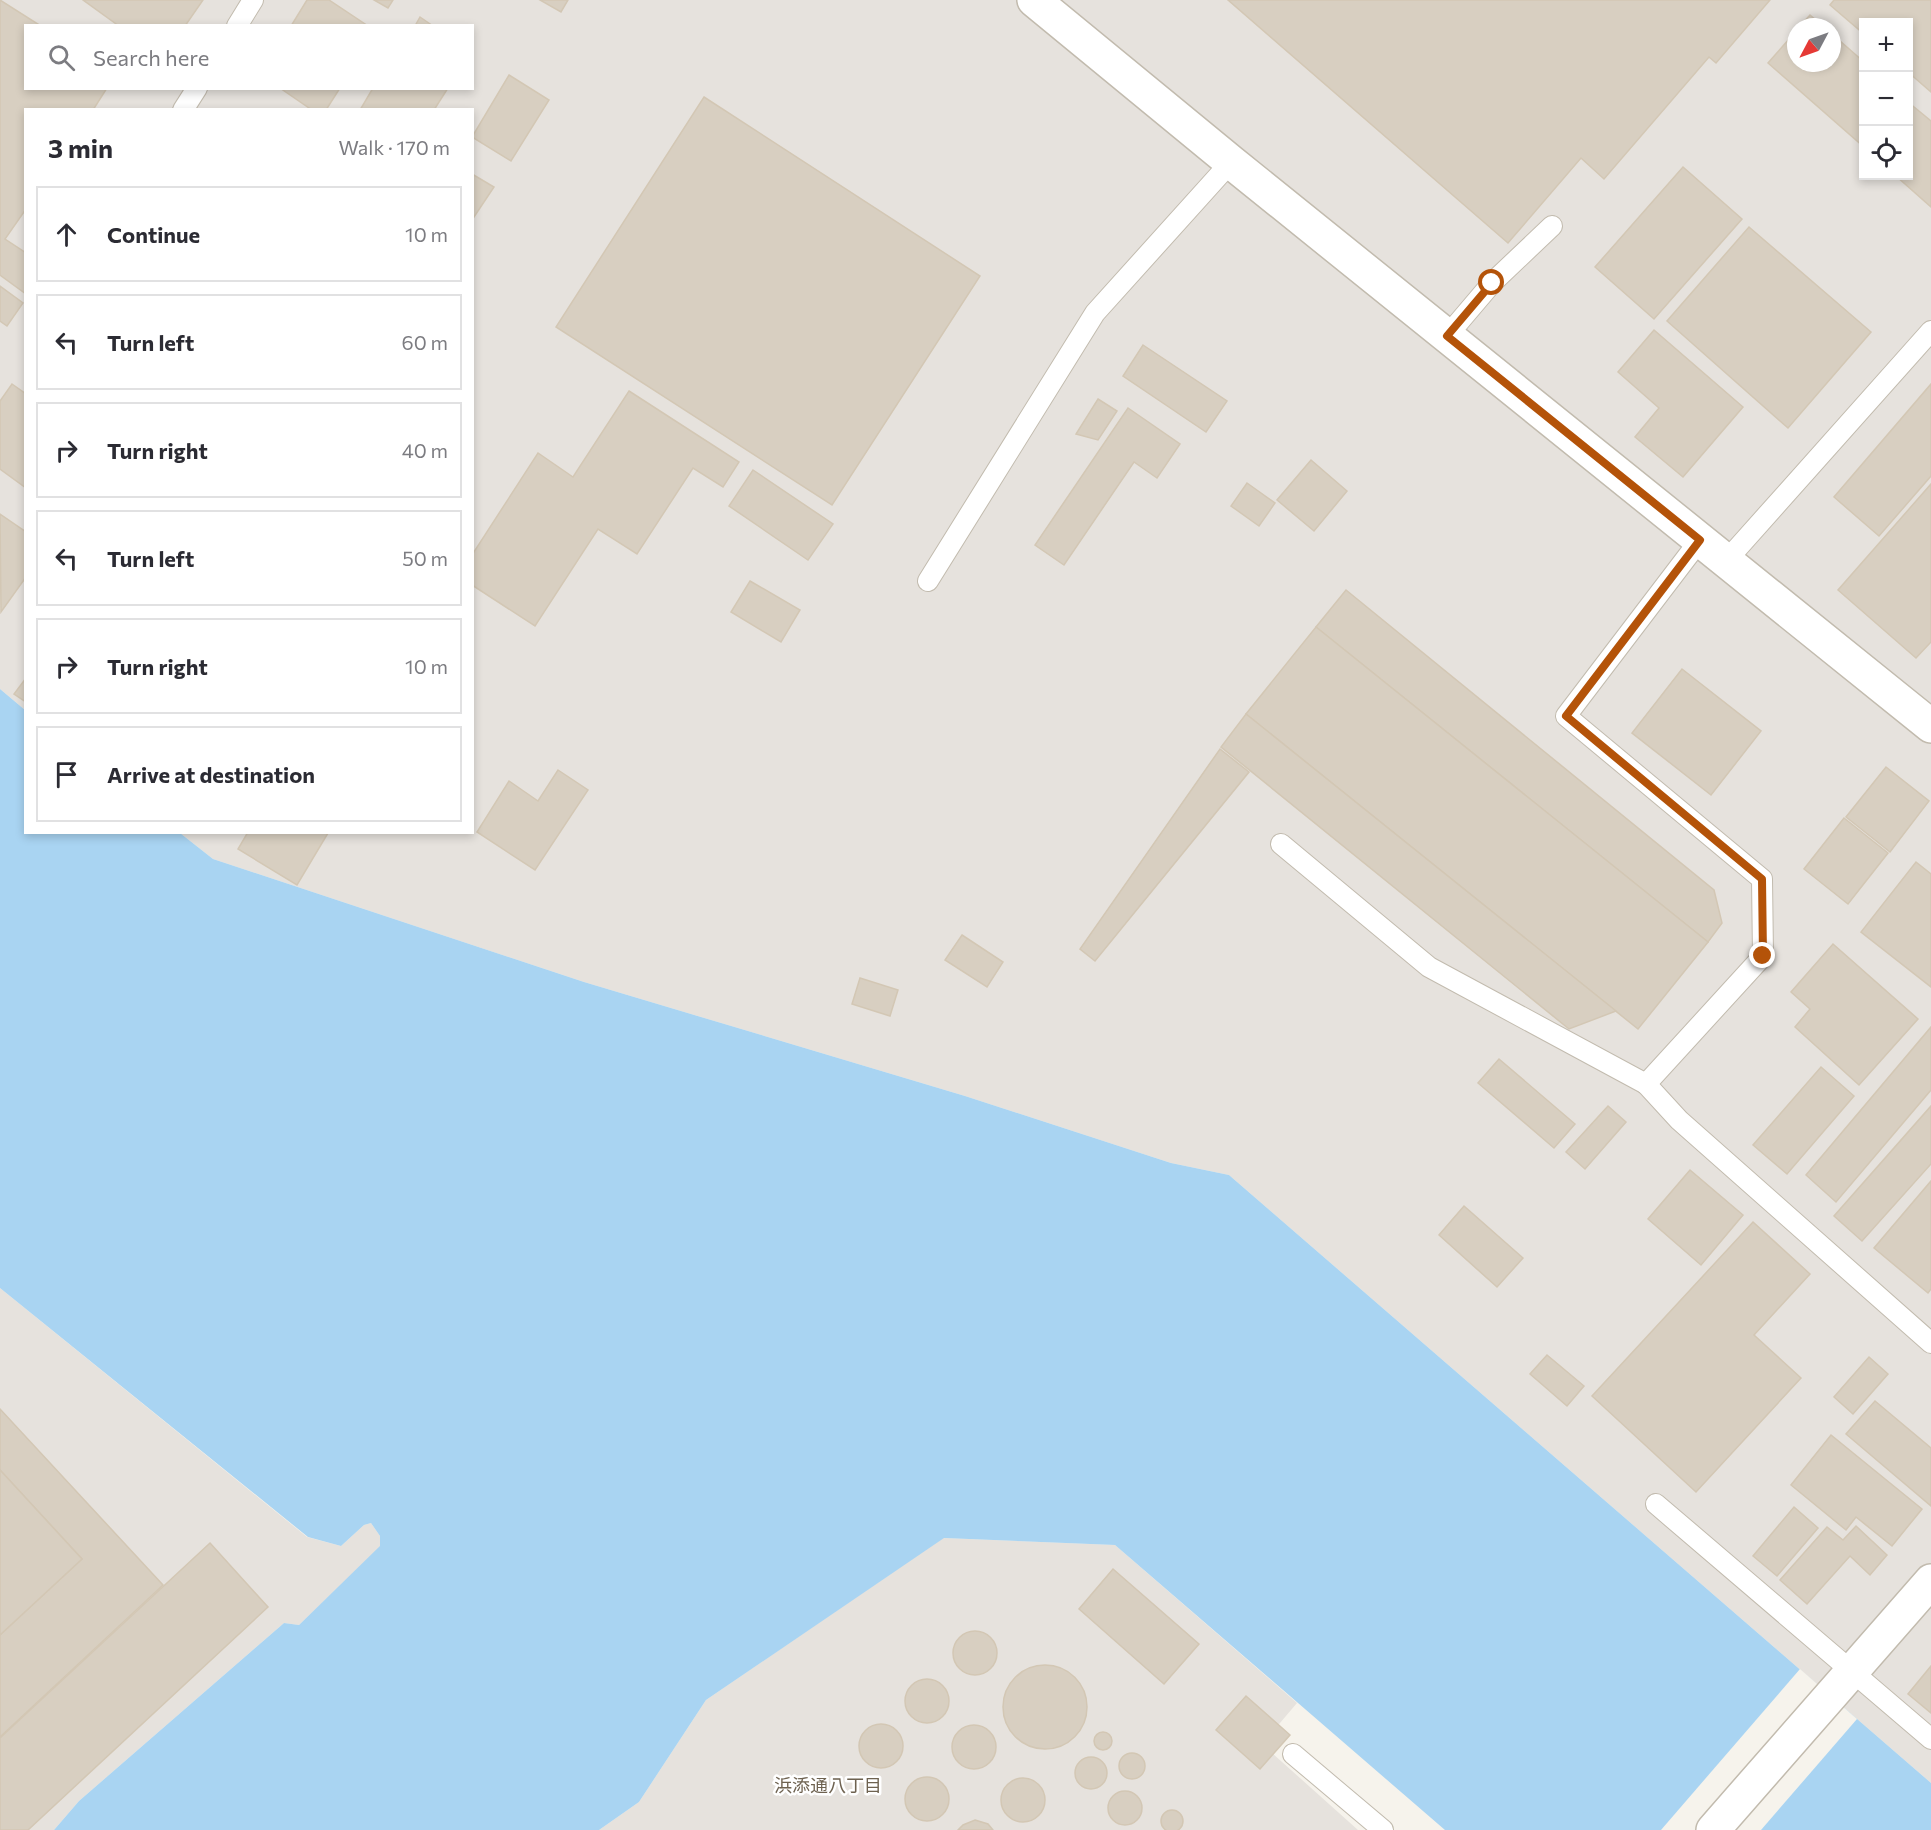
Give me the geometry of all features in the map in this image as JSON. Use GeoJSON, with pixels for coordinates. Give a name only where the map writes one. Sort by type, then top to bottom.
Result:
{"type":"FeatureCollection","features":[{"type":"Feature","properties":{"kind":"street"},"geometry":{"type":"LineString","coordinates":[[1034,0],[1231,162],[1931,726]]}},
{"type":"Feature","properties":{"kind":"street"},"geometry":{"type":"LineString","coordinates":[[1713,1830],[1931,1581]]}},
{"type":"Feature","properties":{"kind":"lane"},"geometry":{"type":"LineString","coordinates":[[238,24],[253,0]]}},
{"type":"Feature","properties":{"kind":"lane"},"geometry":{"type":"LineString","coordinates":[[184,108],[196,90]]}},
{"type":"Feature","properties":{"kind":"lane"},"geometry":{"type":"LineString","coordinates":[[928,580],[1095,313],[1231,162]]}},
{"type":"Feature","properties":{"kind":"lane"},"geometry":{"type":"LineString","coordinates":[[1447,336],[1492,283],[1552,226]]}},
{"type":"Feature","properties":{"kind":"lane"},"geometry":{"type":"LineString","coordinates":[[1726,561],[1931,331]]}},
{"type":"Feature","properties":{"kind":"lane"},"geometry":{"type":"LineString","coordinates":[[1646,1084],[1763,956],[1762,879],[1566,716],[1700,540]]}},
{"type":"Feature","properties":{"kind":"lane"},"geometry":{"type":"LineString","coordinates":[[1281,844],[1429,967],[1646,1084],[1679,1120],[1931,1343]]}},
{"type":"Feature","properties":{"kind":"lane"},"geometry":{"type":"LineString","coordinates":[[1656,1504],[1931,1739]]}},
{"type":"Feature","properties":{"kind":"lane"},"geometry":{"type":"LineString","coordinates":[[1293,1754],[1383,1830]]}},
{"type":"Feature","properties":{"kind":"shaded area"},"geometry":{"type":"Polygon","coordinates":[[[0,0],[1931,0],[1931,1783],[1229,1175],[1171,1163],[965,1096],[584,982],[213,859],[181,834],[474,834],[474,108],[24,108],[24,709],[0,689],[0,0]]]}},
{"type":"Feature","properties":{"kind":"shaded area"},"geometry":{"type":"Polygon","coordinates":[[[0,1288],[307,1537],[341,1546],[364,1525],[371,1523],[380,1536],[381,1546],[299,1625],[284,1623],[79,1801],[54,1830],[0,1830],[0,1288]]]}},
{"type":"Feature","properties":{"kind":"shaded area"},"geometry":{"type":"Polygon","coordinates":[[[943,1538],[1115,1545],[1297,1703],[1262,1744],[1358,1830],[599,1830],[639,1802],[706,1700],[943,1538]]]}},
{"type":"Feature","properties":{"kind":"water"},"geometry":{"type":"Polygon","coordinates":[[[0,689],[24,709],[24,834],[181,834],[213,859],[584,982],[965,1096],[1171,1163],[1229,1175],[1931,1783],[1931,1830],[1445,1830],[1115,1545],[944,1538],[706,1700],[639,1802],[599,1830],[54,1830],[79,1801],[284,1623],[299,1625],[380,1546],[380,1536],[371,1523],[364,1525],[341,1546],[308,1537],[0,1288],[0,689]]]}},
{"type":"Feature","properties":{"kind":"pier"},"geometry":{"type":"Polygon","coordinates":[[[1800,1669],[1857,1719],[1761,1830],[1661,1830],[1800,1669]]]}},
{"type":"Feature","properties":{"kind":"building"},"geometry":{"type":"Polygon","coordinates":[[[0,0],[38,24],[24,24],[24,90],[106,90],[94,108],[24,108],[24,212],[5,239],[24,252],[24,293],[0,275],[0,0]]]}},
{"type":"Feature","properties":{"kind":"building"},"geometry":{"type":"Polygon","coordinates":[[[83,0],[203,0],[186,24],[116,24],[83,0]]]}},
{"type":"Feature","properties":{"kind":"building"},"geometry":{"type":"Polygon","coordinates":[[[307,0],[329,0],[365,24],[292,24],[307,0]]]}},
{"type":"Feature","properties":{"kind":"building"},"geometry":{"type":"Polygon","coordinates":[[[374,0],[393,0],[388,8],[374,0]]]}},
{"type":"Feature","properties":{"kind":"building"},"geometry":{"type":"Polygon","coordinates":[[[540,0],[568,0],[561,12],[540,0]]]}},
{"type":"Feature","properties":{"kind":"building"},"geometry":{"type":"Polygon","coordinates":[[[1228,0],[1770,0],[1716,63],[1709,57],[1604,179],[1581,158],[1508,243],[1228,0]]]}},
{"type":"Feature","properties":{"kind":"building"},"geometry":{"type":"Polygon","coordinates":[[[1834,0],[1931,0],[1931,92],[1913,76],[1913,18],[1859,18],[1859,30],[1830,5],[1834,0]]]}},
{"type":"Feature","properties":{"kind":"building"},"geometry":{"type":"Polygon","coordinates":[[[420,17],[430,24],[416,24],[420,17]]]}},
{"type":"Feature","properties":{"kind":"building"},"geometry":{"type":"Polygon","coordinates":[[[1787,41],[1787,72],[1841,72],[1841,42],[1859,58],[1859,143],[1768,63],[1787,41]]]}},
{"type":"Feature","properties":{"kind":"building"},"geometry":{"type":"Polygon","coordinates":[[[509,75],[549,100],[511,161],[474,138],[474,134],[509,75]]]}},
{"type":"Feature","properties":{"kind":"building"},"geometry":{"type":"Polygon","coordinates":[[[283,90],[339,90],[327,108],[309,108],[283,90]]]}},
{"type":"Feature","properties":{"kind":"building"},"geometry":{"type":"Polygon","coordinates":[[[372,90],[447,90],[435,108],[361,108],[372,90]]]}},
{"type":"Feature","properties":{"kind":"building"},"geometry":{"type":"Polygon","coordinates":[[[704,97],[980,276],[832,505],[556,327],[704,97]]]}},
{"type":"Feature","properties":{"kind":"building"},"geometry":{"type":"Polygon","coordinates":[[[1913,106],[1931,121],[1931,207],[1901,180],[1913,180],[1913,106]]]}},
{"type":"Feature","properties":{"kind":"building"},"geometry":{"type":"Polygon","coordinates":[[[1683,167],[1742,219],[1654,319],[1595,267],[1683,167]]]}},
{"type":"Feature","properties":{"kind":"building"},"geometry":{"type":"Polygon","coordinates":[[[474,175],[494,187],[474,217],[474,175]]]}},
{"type":"Feature","properties":{"kind":"building"},"geometry":{"type":"Polygon","coordinates":[[[1749,227],[1871,332],[1788,428],[1667,321],[1749,227]]]}},
{"type":"Feature","properties":{"kind":"building"},"geometry":{"type":"Polygon","coordinates":[[[0,286],[23,303],[7,326],[0,321],[0,286]]]}},
{"type":"Feature","properties":{"kind":"building"},"geometry":{"type":"Polygon","coordinates":[[[1654,330],[1743,407],[1683,477],[1635,437],[1659,408],[1618,372],[1654,330]]]}},
{"type":"Feature","properties":{"kind":"building"},"geometry":{"type":"Polygon","coordinates":[[[1143,345],[1227,401],[1206,432],[1123,376],[1143,345]]]}},
{"type":"Feature","properties":{"kind":"building"},"geometry":{"type":"Polygon","coordinates":[[[12,384],[24,393],[24,487],[0,469],[0,401],[12,384]]]}},
{"type":"Feature","properties":{"kind":"building"},"geometry":{"type":"Polygon","coordinates":[[[1931,384],[1931,476],[1879,536],[1834,497],[1931,384]]]}},
{"type":"Feature","properties":{"kind":"building"},"geometry":{"type":"Polygon","coordinates":[[[629,391],[739,462],[723,487],[693,468],[637,554],[598,529],[535,626],[474,586],[474,552],[538,453],[573,477],[629,391]]]}},
{"type":"Feature","properties":{"kind":"building"},"geometry":{"type":"Polygon","coordinates":[[[1098,399],[1117,411],[1098,440],[1076,434],[1098,399]]]}},
{"type":"Feature","properties":{"kind":"building"},"geometry":{"type":"Polygon","coordinates":[[[1128,408],[1180,444],[1157,478],[1134,462],[1064,565],[1035,545],[1128,408]]]}},
{"type":"Feature","properties":{"kind":"building"},"geometry":{"type":"Polygon","coordinates":[[[1311,460],[1347,491],[1314,531],[1277,500],[1311,460]]]}},
{"type":"Feature","properties":{"kind":"building"},"geometry":{"type":"Polygon","coordinates":[[[753,470],[833,524],[808,560],[729,506],[753,470]]]}},
{"type":"Feature","properties":{"kind":"building"},"geometry":{"type":"Polygon","coordinates":[[[1247,483],[1275,503],[1259,526],[1231,506],[1247,483]]]}},
{"type":"Feature","properties":{"kind":"building"},"geometry":{"type":"Polygon","coordinates":[[[1931,484],[1931,642],[1916,658],[1838,590],[1931,484]]]}},
{"type":"Feature","properties":{"kind":"building"},"geometry":{"type":"Polygon","coordinates":[[[0,514],[24,531],[24,580],[1,612],[0,514]]]}},
{"type":"Feature","properties":{"kind":"building"},"geometry":{"type":"Polygon","coordinates":[[[750,581],[800,610],[781,642],[731,612],[750,581]]]}},
{"type":"Feature","properties":{"kind":"building"},"geometry":{"type":"Polygon","coordinates":[[[1346,590],[1714,890],[1722,923],[1708,942],[1316,627],[1346,590]]]}},
{"type":"Feature","properties":{"kind":"building"},"geometry":{"type":"Polygon","coordinates":[[[1316,627],[1708,942],[1638,1029],[1246,714],[1316,627]]]}},
{"type":"Feature","properties":{"kind":"building"},"geometry":{"type":"Polygon","coordinates":[[[1682,669],[1761,731],[1711,795],[1632,733],[1682,669]]]}},
{"type":"Feature","properties":{"kind":"building"},"geometry":{"type":"Polygon","coordinates":[[[24,681],[24,701],[14,694],[24,681]]]}},
{"type":"Feature","properties":{"kind":"building"},"geometry":{"type":"Polygon","coordinates":[[[1246,714],[1616,1011],[1569,1029],[1221,747],[1246,714]]]}},
{"type":"Feature","properties":{"kind":"building"},"geometry":{"type":"Polygon","coordinates":[[[1220,749],[1249,772],[1095,961],[1080,949],[1220,749]]]}},
{"type":"Feature","properties":{"kind":"building"},"geometry":{"type":"Polygon","coordinates":[[[1886,767],[1929,801],[1890,852],[1846,817],[1886,767]]]}},
{"type":"Feature","properties":{"kind":"building"},"geometry":{"type":"Polygon","coordinates":[[[558,770],[588,790],[535,870],[477,832],[509,781],[538,801],[558,770]]]}},
{"type":"Feature","properties":{"kind":"building"},"geometry":{"type":"Polygon","coordinates":[[[1844,818],[1888,853],[1848,904],[1804,869],[1844,818]]]}},
{"type":"Feature","properties":{"kind":"building"},"geometry":{"type":"Polygon","coordinates":[[[247,834],[327,834],[297,885],[238,849],[247,834]]]}},
{"type":"Feature","properties":{"kind":"building"},"geometry":{"type":"Polygon","coordinates":[[[1916,862],[1931,874],[1931,987],[1861,932],[1916,862]]]}},
{"type":"Feature","properties":{"kind":"building"},"geometry":{"type":"Polygon","coordinates":[[[962,935],[1003,962],[987,987],[945,960],[962,935]]]}},
{"type":"Feature","properties":{"kind":"building"},"geometry":{"type":"Polygon","coordinates":[[[1833,944],[1918,1019],[1859,1085],[1795,1027],[1810,1009],[1791,992],[1833,944]]]}},
{"type":"Feature","properties":{"kind":"building"},"geometry":{"type":"Polygon","coordinates":[[[860,978],[898,990],[890,1016],[852,1004],[860,978]]]}},
{"type":"Feature","properties":{"kind":"building"},"geometry":{"type":"Polygon","coordinates":[[[1931,1027],[1931,1090],[1836,1202],[1806,1175],[1931,1027]]]}},
{"type":"Feature","properties":{"kind":"building"},"geometry":{"type":"Polygon","coordinates":[[[1499,1059],[1575,1124],[1554,1148],[1478,1083],[1499,1059]]]}},
{"type":"Feature","properties":{"kind":"building"},"geometry":{"type":"Polygon","coordinates":[[[1821,1067],[1854,1096],[1787,1174],[1753,1145],[1821,1067]]]}},
{"type":"Feature","properties":{"kind":"building"},"geometry":{"type":"Polygon","coordinates":[[[1608,1106],[1626,1122],[1585,1169],[1566,1152],[1608,1106]]]}},
{"type":"Feature","properties":{"kind":"building"},"geometry":{"type":"Polygon","coordinates":[[[1931,1106],[1931,1164],[1862,1241],[1834,1216],[1931,1106]]]}},
{"type":"Feature","properties":{"kind":"building"},"geometry":{"type":"Polygon","coordinates":[[[1690,1170],[1743,1215],[1701,1265],[1648,1219],[1690,1170]]]}},
{"type":"Feature","properties":{"kind":"building"},"geometry":{"type":"Polygon","coordinates":[[[1931,1181],[1931,1289],[1928,1293],[1874,1248],[1931,1181]]]}},
{"type":"Feature","properties":{"kind":"building"},"geometry":{"type":"Polygon","coordinates":[[[1464,1206],[1523,1258],[1497,1287],[1439,1235],[1464,1206]]]}},
{"type":"Feature","properties":{"kind":"building"},"geometry":{"type":"Polygon","coordinates":[[[1753,1222],[1810,1274],[1754,1335],[1801,1378],[1696,1492],[1592,1396],[1753,1222]]]}},
{"type":"Feature","properties":{"kind":"building"},"geometry":{"type":"Polygon","coordinates":[[[1547,1355],[1584,1386],[1567,1406],[1530,1374],[1547,1355]]]}},
{"type":"Feature","properties":{"kind":"building"},"geometry":{"type":"Polygon","coordinates":[[[1869,1357],[1888,1374],[1853,1414],[1834,1397],[1869,1357]]]}},
{"type":"Feature","properties":{"kind":"building"},"geometry":{"type":"Polygon","coordinates":[[[1875,1401],[1931,1448],[1931,1506],[1846,1434],[1875,1401]]]}},
{"type":"Feature","properties":{"kind":"building"},"geometry":{"type":"Polygon","coordinates":[[[0,1409],[163,1585],[0,1737],[0,1635],[82,1559],[0,1470],[0,1409]]]}},
{"type":"Feature","properties":{"kind":"building"},"geometry":{"type":"Polygon","coordinates":[[[1831,1435],[1922,1509],[1892,1546],[1856,1517],[1846,1530],[1791,1485],[1831,1435]]]}},
{"type":"Feature","properties":{"kind":"building"},"geometry":{"type":"Polygon","coordinates":[[[0,1470],[82,1559],[0,1635],[0,1470]]]}},
{"type":"Feature","properties":{"kind":"building"},"geometry":{"type":"Polygon","coordinates":[[[1794,1507],[1818,1528],[1777,1576],[1753,1556],[1794,1507]]]}},
{"type":"Feature","properties":{"kind":"building"},"geometry":{"type":"Polygon","coordinates":[[[1856,1526],[1887,1555],[1870,1575],[1850,1556],[1807,1604],[1780,1580],[1827,1527],[1843,1540],[1856,1526]]]}},
{"type":"Feature","properties":{"kind":"building"},"geometry":{"type":"Polygon","coordinates":[[[210,1543],[268,1607],[28,1830],[0,1830],[0,1738],[210,1543]]]}},
{"type":"Feature","properties":{"kind":"building"},"geometry":{"type":"Polygon","coordinates":[[[1113,1569],[1199,1644],[1164,1684],[1079,1609],[1113,1569]]]}},
{"type":"Feature","properties":{"kind":"building"},"geometry":{"type":"Polygon","coordinates":[[[975,1631],[990,1638],[997,1653],[990,1668],[975,1675],[960,1668],[953,1653],[960,1638],[975,1631]]]}},
{"type":"Feature","properties":{"kind":"building"},"geometry":{"type":"Polygon","coordinates":[[[1045,1665],[1061,1668],[1075,1677],[1084,1691],[1087,1707],[1084,1723],[1075,1737],[1061,1746],[1045,1749],[1029,1746],[1015,1737],[1006,1723],[1003,1707],[1006,1691],[1015,1677],[1029,1668],[1045,1665]]]}},
{"type":"Feature","properties":{"kind":"building"},"geometry":{"type":"Polygon","coordinates":[[[1931,1666],[1931,1713],[1908,1694],[1931,1666]]]}},
{"type":"Feature","properties":{"kind":"building"},"geometry":{"type":"Polygon","coordinates":[[[927,1679],[942,1686],[949,1701],[942,1716],[927,1723],[912,1716],[905,1701],[912,1686],[927,1679]]]}},
{"type":"Feature","properties":{"kind":"building"},"geometry":{"type":"Polygon","coordinates":[[[1246,1696],[1290,1735],[1260,1769],[1216,1730],[1246,1696]]]}},
{"type":"Feature","properties":{"kind":"building"},"geometry":{"type":"Polygon","coordinates":[[[881,1724],[896,1731],[903,1746],[896,1761],[881,1768],[866,1761],[859,1746],[866,1731],[881,1724]]]}},
{"type":"Feature","properties":{"kind":"building"},"geometry":{"type":"Polygon","coordinates":[[[974,1725],[989,1732],[996,1747],[989,1762],[974,1769],[959,1762],[952,1747],[959,1732],[974,1725]]]}},
{"type":"Feature","properties":{"kind":"building"},"geometry":{"type":"Polygon","coordinates":[[[1103,1732],[1109,1735],[1112,1741],[1109,1747],[1103,1750],[1097,1747],[1094,1741],[1097,1735],[1103,1732]]]}},
{"type":"Feature","properties":{"kind":"building"},"geometry":{"type":"Polygon","coordinates":[[[1132,1753],[1141,1757],[1145,1766],[1141,1775],[1132,1779],[1123,1775],[1119,1766],[1123,1757],[1132,1753]]]}},
{"type":"Feature","properties":{"kind":"building"},"geometry":{"type":"Polygon","coordinates":[[[1091,1757],[1102,1762],[1107,1773],[1102,1784],[1091,1789],[1080,1784],[1075,1773],[1080,1762],[1091,1757]]]}},
{"type":"Feature","properties":{"kind":"building"},"geometry":{"type":"Polygon","coordinates":[[[927,1777],[942,1784],[949,1799],[942,1814],[927,1821],[912,1814],[905,1799],[912,1784],[927,1777]]]}},
{"type":"Feature","properties":{"kind":"building"},"geometry":{"type":"Polygon","coordinates":[[[1023,1778],[1038,1785],[1045,1800],[1038,1815],[1023,1822],[1008,1815],[1001,1800],[1008,1785],[1023,1778]]]}},
{"type":"Feature","properties":{"kind":"building"},"geometry":{"type":"Polygon","coordinates":[[[1125,1791],[1137,1796],[1142,1808],[1137,1820],[1125,1825],[1113,1820],[1108,1808],[1113,1796],[1125,1791]]]}},
{"type":"Feature","properties":{"kind":"building"},"geometry":{"type":"Polygon","coordinates":[[[1172,1810],[1180,1813],[1182,1817],[1180,1829],[1168,1831],[1164,1829],[1161,1821],[1164,1813],[1172,1810]]]}},
{"type":"Feature","properties":{"kind":"building"},"geometry":{"type":"Polygon","coordinates":[[[975,1820],[988,1824],[993,1830],[958,1830],[975,1820]]]}},
{"type":"Feature","properties":{"kind":"district","name":"浜添通八丁目"},"geometry":{"type":"Point","coordinates":[828,1785]}},
{"type":"Feature","properties":{"kind":"route"},"geometry":{"type":"LineString","coordinates":[[1492,283],[1447,336],[1700,540],[1566,716],[1762,879],[1763,956]]}}]}
